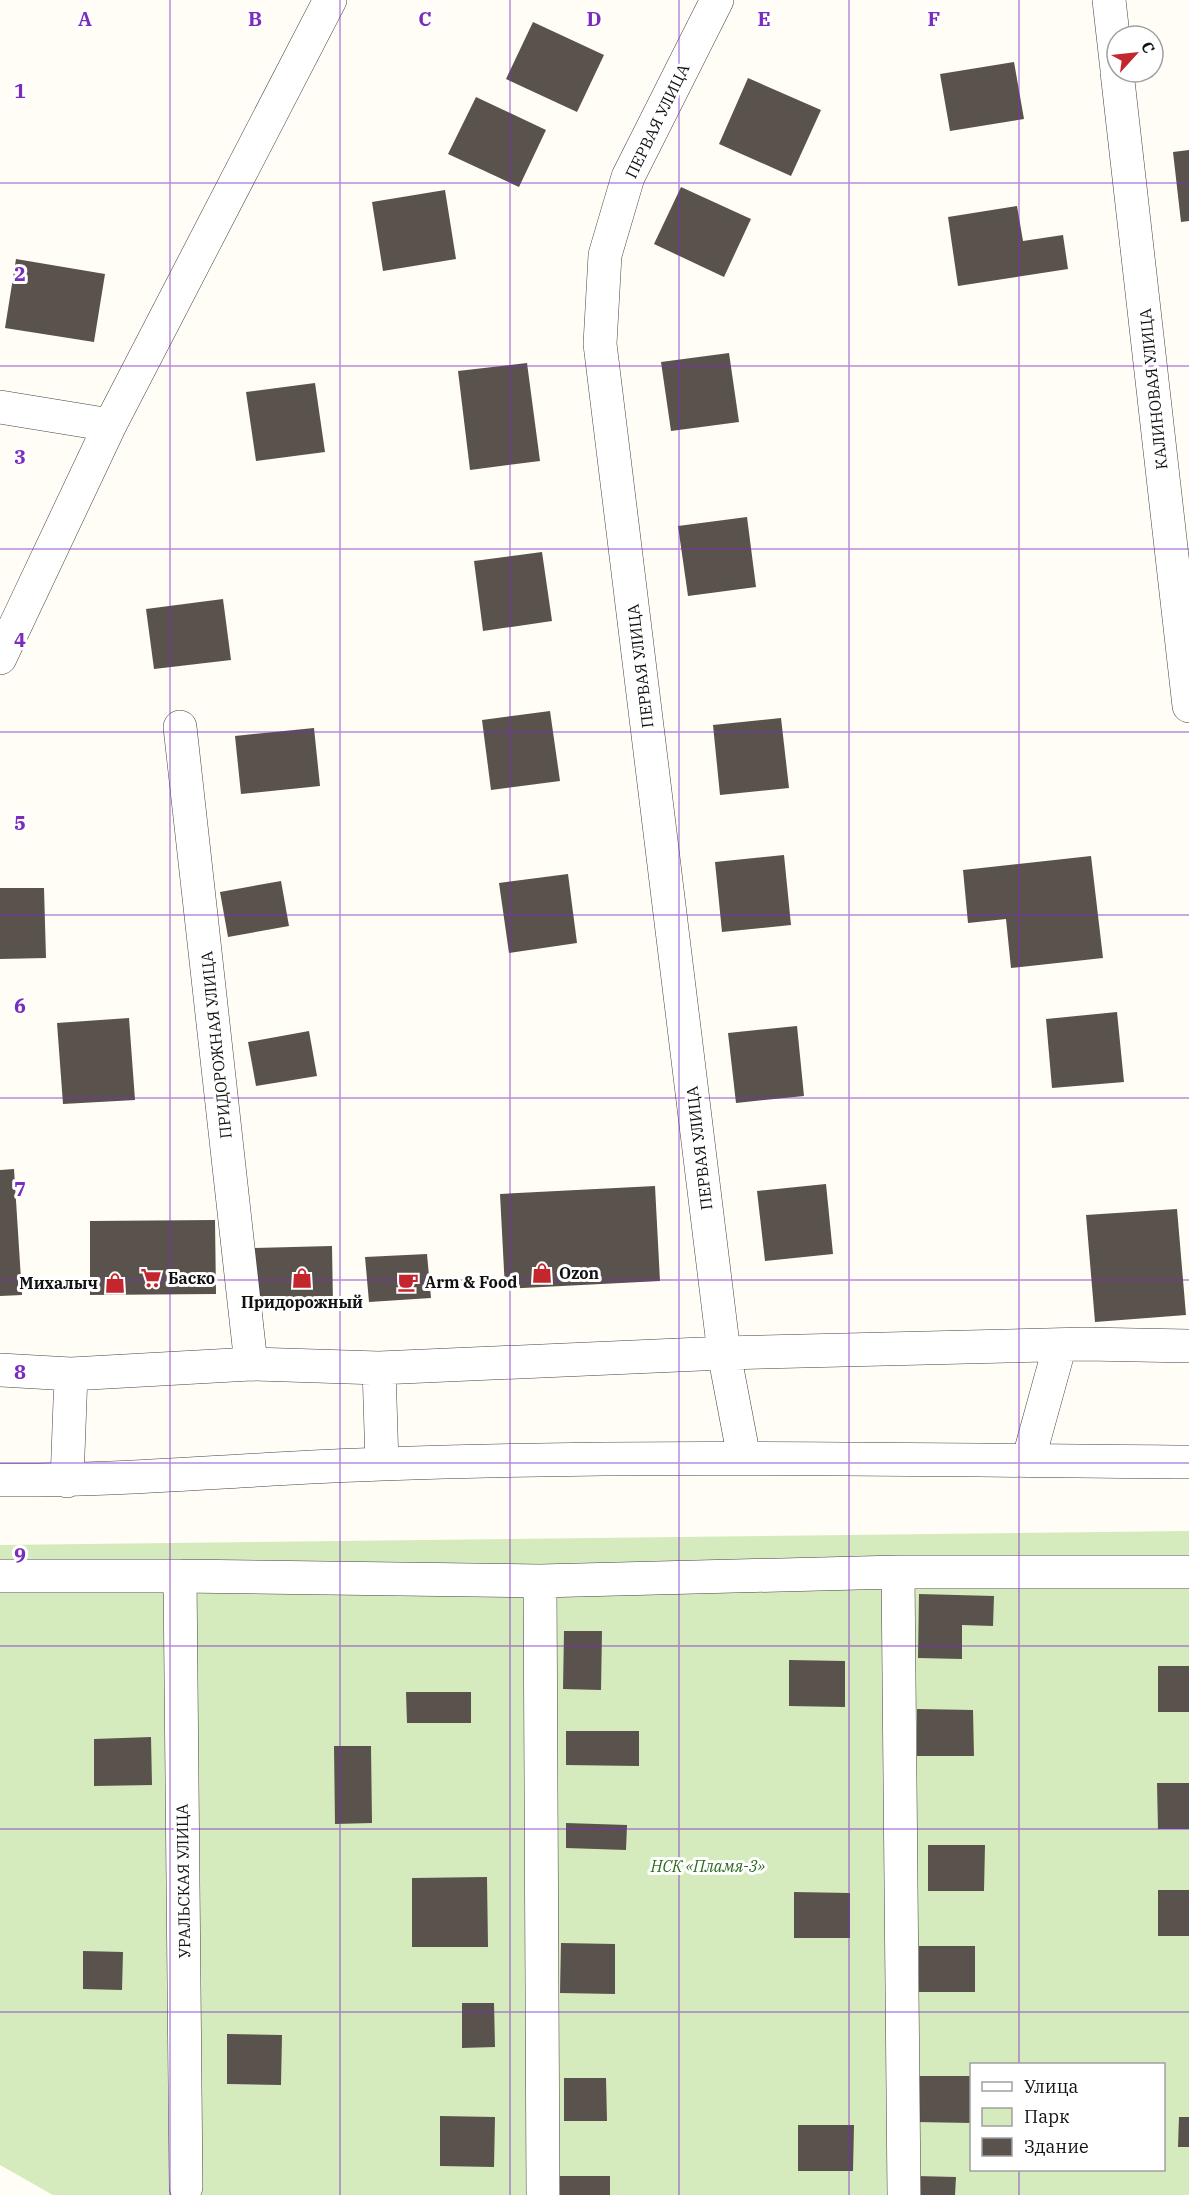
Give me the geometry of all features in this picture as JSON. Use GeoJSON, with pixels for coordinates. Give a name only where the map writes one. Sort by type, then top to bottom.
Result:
{"type":"FeatureCollection","features":[{"type":"Feature","properties":{"kind":"street"},"geometry":{"type":"LineString","coordinates":[[0,658],[110,425],[330,0]]}},
{"type":"Feature","properties":{"kind":"street","name":"ПЕРВАЯ УЛИЦА"},"geometry":{"type":"LineString","coordinates":[[717,0],[628,177],[605,255],[600,345],[724,1353],[744,1458]]}},
{"type":"Feature","properties":{"kind":"street","name":"КАЛИНОВАЯ УЛИЦА"},"geometry":{"type":"LineString","coordinates":[[1109,0],[1112,24]]}},
{"type":"Feature","properties":{"kind":"street","name":"КАЛИНОВАЯ УЛИЦА"},"geometry":{"type":"LineString","coordinates":[[1118,84],[1189,706]]}},
{"type":"Feature","properties":{"kind":"street"},"geometry":{"type":"LineString","coordinates":[[0,407],[110,425]]}},
{"type":"Feature","properties":{"kind":"street","name":"ПРИДОРОЖНАЯ УЛИЦА"},"geometry":{"type":"LineString","coordinates":[[180,727],[251,1364]]}},
{"type":"Feature","properties":{"kind":"street"},"geometry":{"type":"LineString","coordinates":[[1028,1461],[1060,1345]]}},
{"type":"Feature","properties":{"kind":"street"},"geometry":{"type":"LineString","coordinates":[[0,1370],[71,1374],[251,1364],[379,1368],[724,1353],[1060,1345],[1189,1346]]}},
{"type":"Feature","properties":{"kind":"street"},"geometry":{"type":"LineString","coordinates":[[379,1368],[382,1464]]}},
{"type":"Feature","properties":{"kind":"street"},"geometry":{"type":"LineString","coordinates":[[67,1481],[71,1374]]}},
{"type":"Feature","properties":{"kind":"street"},"geometry":{"type":"LineString","coordinates":[[0,1480],[67,1481],[382,1464],[744,1458],[1189,1462]]}},
{"type":"Feature","properties":{"kind":"street"},"geometry":{"type":"LineString","coordinates":[[898,1572],[904,2195]]}},
{"type":"Feature","properties":{"kind":"street"},"geometry":{"type":"LineString","coordinates":[[0,1576],[540,1581],[898,1572],[1189,1572]]}},
{"type":"Feature","properties":{"kind":"street","name":"УРАЛЬСКАЯ УЛИЦА"},"geometry":{"type":"LineString","coordinates":[[180,1576],[186,2187]]}},
{"type":"Feature","properties":{"kind":"street"},"geometry":{"type":"LineString","coordinates":[[540,1581],[543,2195]]}},
{"type":"Feature","properties":{"kind":"green space","name":"НСК «Пламя-3»"},"geometry":{"type":"Polygon","coordinates":[[[1189,1531],[1189,2195],[53,2195],[0,2165],[0,1545],[1189,1531]]]}},
{"type":"Feature","properties":{"kind":"building"},"geometry":{"type":"Polygon","coordinates":[[[533,22],[604,55],[577,112],[506,79],[533,22]]]}},
{"type":"Feature","properties":{"kind":"building"},"geometry":{"type":"Polygon","coordinates":[[[1014,62],[1024,119],[950,131],[940,74],[1014,62]]]}},
{"type":"Feature","properties":{"kind":"building"},"geometry":{"type":"Polygon","coordinates":[[[748,78],[821,110],[791,176],[719,144],[748,78]]]}},
{"type":"Feature","properties":{"kind":"building"},"geometry":{"type":"Polygon","coordinates":[[[476,97],[546,130],[519,187],[448,154],[476,97]]]}},
{"type":"Feature","properties":{"kind":"building"},"geometry":{"type":"Polygon","coordinates":[[[1189,150],[1189,221],[1181,222],[1173,152],[1189,150]]]}},
{"type":"Feature","properties":{"kind":"building"},"geometry":{"type":"Polygon","coordinates":[[[681,187],[751,219],[724,277],[654,244],[681,187]]]}},
{"type":"Feature","properties":{"kind":"building"},"geometry":{"type":"Polygon","coordinates":[[[445,190],[456,259],[383,271],[372,202],[445,190]]]}},
{"type":"Feature","properties":{"kind":"building"},"geometry":{"type":"Polygon","coordinates":[[[1017,206],[1023,241],[1063,235],[1068,269],[958,286],[948,217],[1017,206]]]}},
{"type":"Feature","properties":{"kind":"building"},"geometry":{"type":"Polygon","coordinates":[[[16,259],[105,274],[94,342],[5,328],[16,259]]]}},
{"type":"Feature","properties":{"kind":"building"},"geometry":{"type":"Polygon","coordinates":[[[729,353],[739,422],[671,431],[661,362],[729,353]]]}},
{"type":"Feature","properties":{"kind":"building"},"geometry":{"type":"Polygon","coordinates":[[[527,363],[540,461],[470,470],[458,371],[527,363]]]}},
{"type":"Feature","properties":{"kind":"building"},"geometry":{"type":"Polygon","coordinates":[[[315,383],[325,452],[256,461],[246,392],[315,383]]]}},
{"type":"Feature","properties":{"kind":"building"},"geometry":{"type":"Polygon","coordinates":[[[747,517],[756,587],[688,596],[678,526],[747,517]]]}},
{"type":"Feature","properties":{"kind":"building"},"geometry":{"type":"Polygon","coordinates":[[[542,552],[552,621],[483,631],[474,561],[542,552]]]}},
{"type":"Feature","properties":{"kind":"building"},"geometry":{"type":"Polygon","coordinates":[[[223,599],[231,660],[154,669],[146,609],[223,599]]]}},
{"type":"Feature","properties":{"kind":"building"},"geometry":{"type":"Polygon","coordinates":[[[550,711],[560,781],[491,790],[482,720],[550,711]]]}},
{"type":"Feature","properties":{"kind":"building"},"geometry":{"type":"Polygon","coordinates":[[[781,718],[789,788],[720,795],[713,725],[781,718]]]}},
{"type":"Feature","properties":{"kind":"building"},"geometry":{"type":"Polygon","coordinates":[[[314,728],[320,786],[241,794],[235,736],[314,728]]]}},
{"type":"Feature","properties":{"kind":"building"},"geometry":{"type":"Polygon","coordinates":[[[784,855],[791,925],[722,932],[715,862],[784,855]]]}},
{"type":"Feature","properties":{"kind":"building"},"geometry":{"type":"Polygon","coordinates":[[[1091,856],[1103,958],[1011,968],[1006,919],[968,923],[963,870],[1091,856]]]}},
{"type":"Feature","properties":{"kind":"building"},"geometry":{"type":"Polygon","coordinates":[[[568,874],[577,943],[509,953],[499,883],[568,874]]]}},
{"type":"Feature","properties":{"kind":"building"},"geometry":{"type":"Polygon","coordinates":[[[281,881],[289,926],[228,937],[220,892],[281,881]]]}},
{"type":"Feature","properties":{"kind":"building"},"geometry":{"type":"Polygon","coordinates":[[[0,888],[44,888],[46,958],[0,959],[0,888]]]}},
{"type":"Feature","properties":{"kind":"building"},"geometry":{"type":"Polygon","coordinates":[[[1117,1012],[1124,1082],[1052,1088],[1046,1019],[1117,1012]]]}},
{"type":"Feature","properties":{"kind":"building"},"geometry":{"type":"Polygon","coordinates":[[[129,1018],[135,1100],[63,1104],[57,1023],[129,1018]]]}},
{"type":"Feature","properties":{"kind":"building"},"geometry":{"type":"Polygon","coordinates":[[[797,1026],[804,1096],[736,1103],[728,1033],[797,1026]]]}},
{"type":"Feature","properties":{"kind":"building"},"geometry":{"type":"Polygon","coordinates":[[[309,1031],[317,1076],[256,1086],[248,1042],[309,1031]]]}},
{"type":"Feature","properties":{"kind":"building"},"geometry":{"type":"Polygon","coordinates":[[[14,1169],[22,1295],[0,1296],[0,1170],[14,1169]]]}},
{"type":"Feature","properties":{"kind":"building"},"geometry":{"type":"Polygon","coordinates":[[[826,1184],[833,1254],[765,1261],[757,1191],[826,1184]]]}},
{"type":"Feature","properties":{"kind":"building"},"geometry":{"type":"Polygon","coordinates":[[[655,1186],[660,1281],[505,1289],[500,1194],[655,1186]]]}},
{"type":"Feature","properties":{"kind":"building"},"geometry":{"type":"Polygon","coordinates":[[[1177,1209],[1186,1315],[1095,1322],[1086,1215],[1177,1209]]]}},
{"type":"Feature","properties":{"kind":"building"},"geometry":{"type":"Polygon","coordinates":[[[215,1220],[216,1294],[90,1295],[90,1221],[215,1220]]]}},
{"type":"Feature","properties":{"kind":"building"},"geometry":{"type":"Polygon","coordinates":[[[332,1246],[333,1305],[255,1307],[254,1248],[332,1246]]]}},
{"type":"Feature","properties":{"kind":"building"},"geometry":{"type":"Polygon","coordinates":[[[427,1254],[431,1298],[369,1302],[365,1257],[427,1254]]]}},
{"type":"Feature","properties":{"kind":"building"},"geometry":{"type":"Polygon","coordinates":[[[919,1594],[994,1596],[993,1626],[962,1625],[962,1659],[918,1658],[919,1594]]]}},
{"type":"Feature","properties":{"kind":"building"},"geometry":{"type":"Polygon","coordinates":[[[564,1631],[602,1631],[601,1690],[563,1689],[564,1631]]]}},
{"type":"Feature","properties":{"kind":"building"},"geometry":{"type":"Polygon","coordinates":[[[789,1660],[845,1661],[845,1707],[789,1706],[789,1660]]]}},
{"type":"Feature","properties":{"kind":"building"},"geometry":{"type":"Polygon","coordinates":[[[1158,1666],[1189,1666],[1189,1712],[1158,1712],[1158,1666]]]}},
{"type":"Feature","properties":{"kind":"building"},"geometry":{"type":"Polygon","coordinates":[[[406,1692],[471,1692],[471,1723],[407,1723],[406,1692]]]}},
{"type":"Feature","properties":{"kind":"building"},"geometry":{"type":"Polygon","coordinates":[[[917,1709],[973,1710],[974,1756],[917,1756],[917,1709]]]}},
{"type":"Feature","properties":{"kind":"building"},"geometry":{"type":"Polygon","coordinates":[[[566,1731],[639,1731],[639,1766],[566,1765],[566,1731]]]}},
{"type":"Feature","properties":{"kind":"building"},"geometry":{"type":"Polygon","coordinates":[[[151,1737],[152,1785],[94,1786],[94,1739],[151,1737]]]}},
{"type":"Feature","properties":{"kind":"building"},"geometry":{"type":"Polygon","coordinates":[[[334,1746],[371,1746],[372,1823],[335,1824],[334,1746]]]}},
{"type":"Feature","properties":{"kind":"building"},"geometry":{"type":"Polygon","coordinates":[[[1157,1783],[1189,1783],[1189,1829],[1158,1829],[1157,1783]]]}},
{"type":"Feature","properties":{"kind":"building"},"geometry":{"type":"Polygon","coordinates":[[[566,1823],[627,1825],[626,1850],[566,1848],[566,1823]]]}},
{"type":"Feature","properties":{"kind":"building"},"geometry":{"type":"Polygon","coordinates":[[[928,1845],[985,1845],[984,1891],[928,1891],[928,1845]]]}},
{"type":"Feature","properties":{"kind":"building"},"geometry":{"type":"Polygon","coordinates":[[[487,1877],[488,1947],[412,1947],[412,1878],[487,1877]]]}},
{"type":"Feature","properties":{"kind":"building"},"geometry":{"type":"Polygon","coordinates":[[[1158,1890],[1189,1890],[1189,1936],[1158,1936],[1158,1890]]]}},
{"type":"Feature","properties":{"kind":"building"},"geometry":{"type":"Polygon","coordinates":[[[794,1892],[850,1893],[850,1938],[794,1938],[794,1892]]]}},
{"type":"Feature","properties":{"kind":"building"},"geometry":{"type":"Polygon","coordinates":[[[561,1943],[615,1944],[615,1994],[560,1993],[561,1943]]]}},
{"type":"Feature","properties":{"kind":"building"},"geometry":{"type":"Polygon","coordinates":[[[919,1946],[975,1946],[975,1992],[919,1992],[919,1946]]]}},
{"type":"Feature","properties":{"kind":"building"},"geometry":{"type":"Polygon","coordinates":[[[83,1951],[123,1952],[122,1990],[83,1989],[83,1951]]]}},
{"type":"Feature","properties":{"kind":"building"},"geometry":{"type":"Polygon","coordinates":[[[462,2003],[494,2003],[495,2047],[462,2048],[462,2003]]]}},
{"type":"Feature","properties":{"kind":"building"},"geometry":{"type":"Polygon","coordinates":[[[227,2034],[282,2035],[281,2085],[227,2084],[227,2034]]]}},
{"type":"Feature","properties":{"kind":"building"},"geometry":{"type":"Polygon","coordinates":[[[916,2076],[970,2076],[970,2123],[916,2122],[916,2076]]]}},
{"type":"Feature","properties":{"kind":"building"},"geometry":{"type":"Polygon","coordinates":[[[564,2078],[606,2078],[607,2121],[564,2121],[564,2078]]]}},
{"type":"Feature","properties":{"kind":"building"},"geometry":{"type":"Polygon","coordinates":[[[440,2116],[495,2117],[494,2167],[440,2166],[440,2116]]]}},
{"type":"Feature","properties":{"kind":"building"},"geometry":{"type":"Polygon","coordinates":[[[1179,2117],[1189,2117],[1189,2147],[1178,2147],[1179,2117]]]}},
{"type":"Feature","properties":{"kind":"building"},"geometry":{"type":"Polygon","coordinates":[[[798,2125],[854,2125],[853,2171],[798,2171],[798,2125]]]}},
{"type":"Feature","properties":{"kind":"building"},"geometry":{"type":"Polygon","coordinates":[[[556,2176],[610,2176],[610,2195],[556,2195],[556,2176]]]}},
{"type":"Feature","properties":{"kind":"building"},"geometry":{"type":"Polygon","coordinates":[[[916,2176],[956,2177],[955,2195],[916,2195],[916,2176]]]}},
{"type":"Feature","properties":{"kind":"place","name":"Ozon"},"geometry":{"type":"Point","coordinates":[542,1273]}},
{"type":"Feature","properties":{"kind":"place","name":"Баско"},"geometry":{"type":"Point","coordinates":[151,1278]}},
{"type":"Feature","properties":{"kind":"place","name":"Придорожный"},"geometry":{"type":"Point","coordinates":[302,1278]}},
{"type":"Feature","properties":{"kind":"place","name":"Arm & Food"},"geometry":{"type":"Point","coordinates":[408,1282]}},
{"type":"Feature","properties":{"kind":"place","name":"Михалыч"},"geometry":{"type":"Point","coordinates":[115,1283]}}]}
